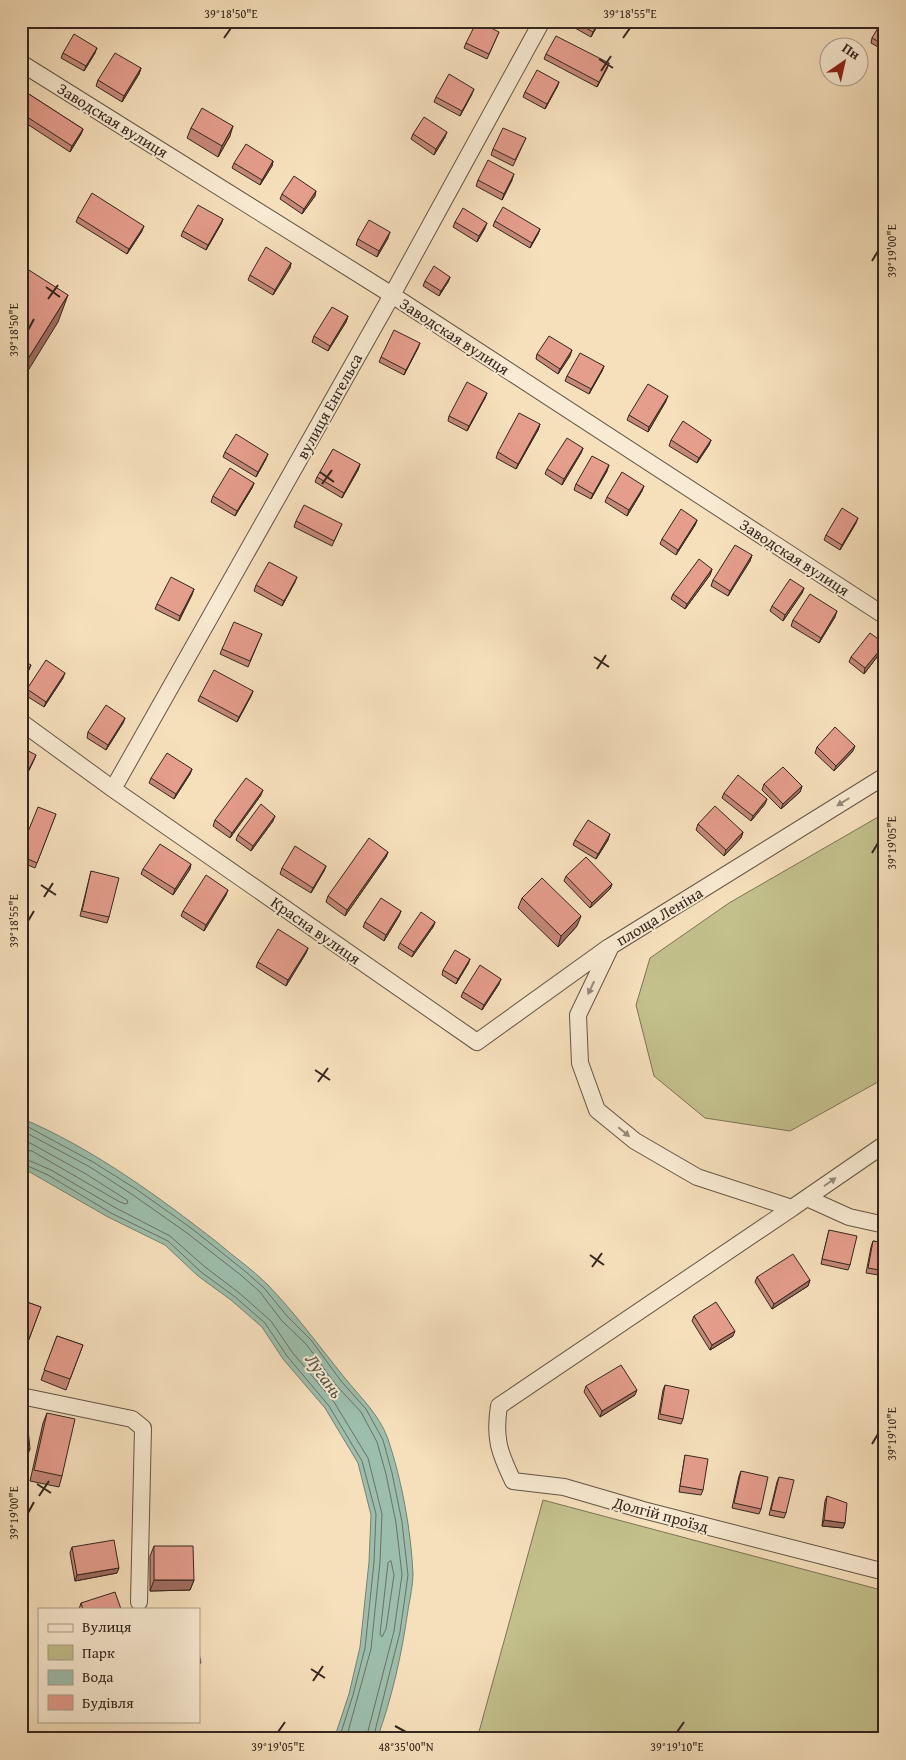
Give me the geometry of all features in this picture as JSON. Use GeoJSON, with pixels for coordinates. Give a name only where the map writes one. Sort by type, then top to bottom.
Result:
{"type":"FeatureCollection","features":[{"type":"Feature","properties":{"kind":"street","name":"вулиця Енгельса"},"geometry":{"type":"LineString","coordinates":[[113,789],[392,295],[542,21]]}},
{"type":"Feature","properties":{"kind":"street","name":"Заводская вулиця"},"geometry":{"type":"LineString","coordinates":[[21,63],[392,295],[885,616]]}},
{"type":"Feature","properties":{"kind":"street","name":"Красна вулиця"},"geometry":{"type":"LineString","coordinates":[[21,722],[113,789],[477,1042],[611,946]]}},
{"type":"Feature","properties":{"kind":"street","name":"площа Леніна"},"geometry":{"type":"LineString","coordinates":[[792,1208],[697,1178],[635,1141],[598,1110],[580,1063],[578,1015],[611,946],[885,776]]}},
{"type":"Feature","properties":{"kind":"street"},"geometry":{"type":"LineString","coordinates":[[792,1208],[885,1144]]}},
{"type":"Feature","properties":{"kind":"street"},"geometry":{"type":"LineString","coordinates":[[807,1198],[849,1217],[885,1225]]}},
{"type":"Feature","properties":{"kind":"street","name":"Долгій проїзд"},"geometry":{"type":"LineString","coordinates":[[792,1208],[499,1406],[495,1428],[499,1452],[513,1481],[564,1487],[643,1510],[885,1572]]}},
{"type":"Feature","properties":{"kind":"street"},"geometry":{"type":"LineString","coordinates":[[21,1396],[132,1418],[143,1428],[139,1602]]}},
{"type":"Feature","properties":{"kind":"green space"},"geometry":{"type":"Polygon","coordinates":[[[885,813],[885,1078],[790,1131],[705,1118],[654,1076],[636,1005],[650,958],[729,903],[885,813]]]}},
{"type":"Feature","properties":{"kind":"green space"},"geometry":{"type":"Polygon","coordinates":[[[543,1500],[885,1591],[885,1739],[477,1739],[543,1500]]]}},
{"type":"Feature","properties":{"kind":"water","name":"Лугань"},"geometry":{"type":"Polygon","coordinates":[[[21,1118],[99,1158],[124,1174],[195,1225],[255,1273],[297,1318],[380,1422],[388,1439],[402,1489],[413,1574],[400,1659],[377,1739],[334,1739],[349,1694],[360,1647],[369,1562],[371,1515],[358,1463],[325,1408],[283,1359],[262,1327],[231,1300],[198,1276],[165,1245],[108,1217],[21,1167],[21,1118]]]}},
{"type":"Feature","properties":{"kind":"building"},"geometry":{"type":"Polygon","coordinates":[[[477,21],[499,32],[489,54],[466,43],[477,21]]]}},
{"type":"Feature","properties":{"kind":"building"},"geometry":{"type":"Polygon","coordinates":[[[574,21],[599,21],[593,32],[574,21]]]}},
{"type":"Feature","properties":{"kind":"building"},"geometry":{"type":"Polygon","coordinates":[[[882,21],[885,21],[885,45],[872,38],[882,21]]]}},
{"type":"Feature","properties":{"kind":"building"},"geometry":{"type":"Polygon","coordinates":[[[74,34],[97,48],[86,66],[63,53],[74,34]]]}},
{"type":"Feature","properties":{"kind":"building"},"geometry":{"type":"Polygon","coordinates":[[[556,36],[609,63],[599,82],[546,54],[556,36]]]}},
{"type":"Feature","properties":{"kind":"building"},"geometry":{"type":"Polygon","coordinates":[[[115,53],[141,68],[124,96],[98,80],[115,53]]]}},
{"type":"Feature","properties":{"kind":"building"},"geometry":{"type":"Polygon","coordinates":[[[537,70],[559,82],[547,104],[525,92],[537,70]]]}},
{"type":"Feature","properties":{"kind":"building"},"geometry":{"type":"Polygon","coordinates":[[[449,74],[474,89],[462,111],[436,97],[449,74]]]}},
{"type":"Feature","properties":{"kind":"building"},"geometry":{"type":"Polygon","coordinates":[[[21,89],[83,129],[72,146],[21,113],[21,89]]]}},
{"type":"Feature","properties":{"kind":"building"},"geometry":{"type":"Polygon","coordinates":[[[202,108],[233,126],[222,146],[191,128],[202,108]]]}},
{"type":"Feature","properties":{"kind":"building"},"geometry":{"type":"Polygon","coordinates":[[[424,117],[447,132],[436,149],[413,134],[424,117]]]}},
{"type":"Feature","properties":{"kind":"building"},"geometry":{"type":"Polygon","coordinates":[[[503,128],[526,138],[515,160],[493,149],[503,128]]]}},
{"type":"Feature","properties":{"kind":"building"},"geometry":{"type":"Polygon","coordinates":[[[246,144],[273,161],[262,180],[234,163],[246,144]]]}},
{"type":"Feature","properties":{"kind":"building"},"geometry":{"type":"Polygon","coordinates":[[[488,160],[514,174],[504,194],[478,180],[488,160]]]}},
{"type":"Feature","properties":{"kind":"building"},"geometry":{"type":"Polygon","coordinates":[[[294,176],[316,191],[304,209],[282,194],[294,176]]]}},
{"type":"Feature","properties":{"kind":"building"},"geometry":{"type":"Polygon","coordinates":[[[92,193],[144,226],[129,249],[78,217],[92,193]]]}},
{"type":"Feature","properties":{"kind":"building"},"geometry":{"type":"Polygon","coordinates":[[[198,205],[223,219],[208,245],[183,231],[198,205]]]}},
{"type":"Feature","properties":{"kind":"building"},"geometry":{"type":"Polygon","coordinates":[[[503,207],[540,229],[532,243],[495,221],[503,207]]]}},
{"type":"Feature","properties":{"kind":"building"},"geometry":{"type":"Polygon","coordinates":[[[463,208],[487,223],[479,236],[455,222],[463,208]]]}},
{"type":"Feature","properties":{"kind":"building"},"geometry":{"type":"Polygon","coordinates":[[[369,220],[390,232],[379,251],[358,239],[369,220]]]}},
{"type":"Feature","properties":{"kind":"building"},"geometry":{"type":"Polygon","coordinates":[[[266,247],[291,263],[275,290],[250,275],[266,247]]]}},
{"type":"Feature","properties":{"kind":"building"},"geometry":{"type":"Polygon","coordinates":[[[21,265],[68,295],[21,370],[21,265]]]}},
{"type":"Feature","properties":{"kind":"building"},"geometry":{"type":"Polygon","coordinates":[[[434,266],[450,277],[441,291],[425,281],[434,266]]]}},
{"type":"Feature","properties":{"kind":"building"},"geometry":{"type":"Polygon","coordinates":[[[332,307],[348,316],[330,346],[314,336],[332,307]]]}},
{"type":"Feature","properties":{"kind":"building"},"geometry":{"type":"Polygon","coordinates":[[[394,330],[420,343],[406,370],[381,357],[394,330]]]}},
{"type":"Feature","properties":{"kind":"building"},"geometry":{"type":"Polygon","coordinates":[[[549,336],[572,350],[560,369],[537,354],[549,336]]]}},
{"type":"Feature","properties":{"kind":"building"},"geometry":{"type":"Polygon","coordinates":[[[580,353],[604,366],[591,389],[567,376],[580,353]]]}},
{"type":"Feature","properties":{"kind":"building"},"geometry":{"type":"Polygon","coordinates":[[[467,382],[487,393],[469,426],[449,416],[467,382]]]}},
{"type":"Feature","properties":{"kind":"building"},"geometry":{"type":"Polygon","coordinates":[[[648,384],[668,396],[649,427],[629,415],[648,384]]]}},
{"type":"Feature","properties":{"kind":"building"},"geometry":{"type":"Polygon","coordinates":[[[519,413],[540,424],[518,464],[498,452],[519,413]]]}},
{"type":"Feature","properties":{"kind":"building"},"geometry":{"type":"Polygon","coordinates":[[[683,421],[711,440],[699,458],[671,440],[683,421]]]}},
{"type":"Feature","properties":{"kind":"building"},"geometry":{"type":"Polygon","coordinates":[[[236,434],[268,454],[258,472],[225,452],[236,434]]]}},
{"type":"Feature","properties":{"kind":"building"},"geometry":{"type":"Polygon","coordinates":[[[567,438],[583,448],[564,479],[547,469],[567,438]]]}},
{"type":"Feature","properties":{"kind":"building"},"geometry":{"type":"Polygon","coordinates":[[[333,449],[360,464],[344,493],[317,477],[333,449]]]}},
{"type":"Feature","properties":{"kind":"building"},"geometry":{"type":"Polygon","coordinates":[[[592,456],[609,465],[593,494],[576,484],[592,456]]]}},
{"type":"Feature","properties":{"kind":"building"},"geometry":{"type":"Polygon","coordinates":[[[230,468],[254,483],[237,511],[213,496],[230,468]]]}},
{"type":"Feature","properties":{"kind":"building"},"geometry":{"type":"Polygon","coordinates":[[[622,472],[644,486],[629,510],[607,497],[622,472]]]}},
{"type":"Feature","properties":{"kind":"building"},"geometry":{"type":"Polygon","coordinates":[[[304,505],[342,524],[334,541],[296,521],[304,505]]]}},
{"type":"Feature","properties":{"kind":"building"},"geometry":{"type":"Polygon","coordinates":[[[842,508],[858,518],[842,545],[826,535],[842,508]]]}},
{"type":"Feature","properties":{"kind":"building"},"geometry":{"type":"Polygon","coordinates":[[[681,509],[697,520],[678,550],[662,539],[681,509]]]}},
{"type":"Feature","properties":{"kind":"building"},"geometry":{"type":"Polygon","coordinates":[[[735,545],[752,555],[730,591],[713,580],[735,545]]]}},
{"type":"Feature","properties":{"kind":"building"},"geometry":{"type":"Polygon","coordinates":[[[699,559],[712,569],[687,604],[673,594],[699,559]]]}},
{"type":"Feature","properties":{"kind":"building"},"geometry":{"type":"Polygon","coordinates":[[[269,562],[297,577],[284,601],[256,585],[269,562]]]}},
{"type":"Feature","properties":{"kind":"building"},"geometry":{"type":"Polygon","coordinates":[[[171,577],[194,589],[180,616],[157,604],[171,577]]]}},
{"type":"Feature","properties":{"kind":"building"},"geometry":{"type":"Polygon","coordinates":[[[790,579],[804,588],[785,615],[772,606],[790,579]]]}},
{"type":"Feature","properties":{"kind":"building"},"geometry":{"type":"Polygon","coordinates":[[[810,594],[837,611],[821,638],[793,620],[810,594]]]}},
{"type":"Feature","properties":{"kind":"building"},"geometry":{"type":"Polygon","coordinates":[[[234,622],[262,634],[250,661],[222,649],[234,622]]]}},
{"type":"Feature","properties":{"kind":"building"},"geometry":{"type":"Polygon","coordinates":[[[870,633],[885,644],[865,668],[851,657],[870,633]]]}},
{"type":"Feature","properties":{"kind":"building"},"geometry":{"type":"Polygon","coordinates":[[[21,659],[31,665],[21,681],[21,659]]]}},
{"type":"Feature","properties":{"kind":"building"},"geometry":{"type":"Polygon","coordinates":[[[46,660],[65,673],[46,702],[27,689],[46,660]]]}},
{"type":"Feature","properties":{"kind":"building"},"geometry":{"type":"Polygon","coordinates":[[[214,670],[253,691],[239,717],[200,696],[214,670]]]}},
{"type":"Feature","properties":{"kind":"building"},"geometry":{"type":"Polygon","coordinates":[[[106,705],[125,718],[108,745],[88,732],[106,705]]]}},
{"type":"Feature","properties":{"kind":"building"},"geometry":{"type":"Polygon","coordinates":[[[835,727],[855,746],[836,766],[817,747],[835,727]]]}},
{"type":"Feature","properties":{"kind":"building"},"geometry":{"type":"Polygon","coordinates":[[[21,747],[36,755],[21,785],[21,747]]]}},
{"type":"Feature","properties":{"kind":"building"},"geometry":{"type":"Polygon","coordinates":[[[167,753],[192,769],[176,794],[151,778],[167,753]]]}},
{"type":"Feature","properties":{"kind":"building"},"geometry":{"type":"Polygon","coordinates":[[[783,767],[802,786],[783,804],[764,784],[783,767]]]}},
{"type":"Feature","properties":{"kind":"building"},"geometry":{"type":"Polygon","coordinates":[[[738,775],[767,799],[753,816],[724,793],[738,775]]]}},
{"type":"Feature","properties":{"kind":"building"},"geometry":{"type":"Polygon","coordinates":[[[246,778],[263,790],[232,833],[215,820],[246,778]]]}},
{"type":"Feature","properties":{"kind":"building"},"geometry":{"type":"Polygon","coordinates":[[[261,804],[275,816],[253,846],[238,835],[261,804]]]}},
{"type":"Feature","properties":{"kind":"building"},"geometry":{"type":"Polygon","coordinates":[[[715,806],[743,832],[726,850],[698,824],[715,806]]]}},
{"type":"Feature","properties":{"kind":"building"},"geometry":{"type":"Polygon","coordinates":[[[38,807],[56,814],[37,863],[21,856],[21,849],[38,807]]]}},
{"type":"Feature","properties":{"kind":"building"},"geometry":{"type":"Polygon","coordinates":[[[588,820],[610,834],[598,854],[575,840],[588,820]]]}},
{"type":"Feature","properties":{"kind":"building"},"geometry":{"type":"Polygon","coordinates":[[[369,838],[388,852],[347,910],[328,896],[369,838]]]}},
{"type":"Feature","properties":{"kind":"building"},"geometry":{"type":"Polygon","coordinates":[[[160,844],[191,864],[175,889],[143,869],[160,844]]]}},
{"type":"Feature","properties":{"kind":"building"},"geometry":{"type":"Polygon","coordinates":[[[295,846],[326,866],[313,888],[282,868],[295,846]]]}},
{"type":"Feature","properties":{"kind":"building"},"geometry":{"type":"Polygon","coordinates":[[[586,857],[612,884],[592,903],[566,876],[586,857]]]}},
{"type":"Feature","properties":{"kind":"building"},"geometry":{"type":"Polygon","coordinates":[[[91,871],[119,878],[109,917],[82,911],[91,871]]]}},
{"type":"Feature","properties":{"kind":"building"},"geometry":{"type":"Polygon","coordinates":[[[206,875],[228,890],[206,925],[183,911],[206,875]]]}},
{"type":"Feature","properties":{"kind":"building"},"geometry":{"type":"Polygon","coordinates":[[[542,878],[581,916],[561,936],[522,898],[542,878]]]}},
{"type":"Feature","properties":{"kind":"building"},"geometry":{"type":"Polygon","coordinates":[[[381,898],[401,911],[386,935],[365,922],[381,898]]]}},
{"type":"Feature","properties":{"kind":"building"},"geometry":{"type":"Polygon","coordinates":[[[421,912],[435,922],[414,952],[400,943],[421,912]]]}},
{"type":"Feature","properties":{"kind":"building"},"geometry":{"type":"Polygon","coordinates":[[[278,929],[308,948],[288,980],[258,962],[278,929]]]}},
{"type":"Feature","properties":{"kind":"building"},"geometry":{"type":"Polygon","coordinates":[[[455,950],[470,959],[458,979],[443,970],[455,950]]]}},
{"type":"Feature","properties":{"kind":"building"},"geometry":{"type":"Polygon","coordinates":[[[480,965],[501,979],[484,1005],[463,992],[480,965]]]}},
{"type":"Feature","properties":{"kind":"building"},"geometry":{"type":"Polygon","coordinates":[[[829,1230],[857,1236],[850,1265],[822,1259],[829,1230]]]}},
{"type":"Feature","properties":{"kind":"building"},"geometry":{"type":"Polygon","coordinates":[[[873,1241],[885,1243],[885,1271],[868,1268],[873,1241]]]}},
{"type":"Feature","properties":{"kind":"building"},"geometry":{"type":"Polygon","coordinates":[[[793,1254],[810,1280],[774,1304],[757,1277],[793,1254]]]}},
{"type":"Feature","properties":{"kind":"building"},"geometry":{"type":"Polygon","coordinates":[[[21,1300],[41,1307],[26,1347],[21,1345],[21,1300]]]}},
{"type":"Feature","properties":{"kind":"building"},"geometry":{"type":"Polygon","coordinates":[[[716,1302],[735,1331],[712,1345],[694,1316],[716,1302]]]}},
{"type":"Feature","properties":{"kind":"building"},"geometry":{"type":"Polygon","coordinates":[[[57,1336],[83,1345],[70,1379],[44,1370],[57,1336]]]}},
{"type":"Feature","properties":{"kind":"building"},"geometry":{"type":"Polygon","coordinates":[[[621,1365],[637,1390],[602,1411],[586,1386],[621,1365]]]}},
{"type":"Feature","properties":{"kind":"building"},"geometry":{"type":"Polygon","coordinates":[[[665,1385],[689,1390],[683,1419],[660,1414],[665,1385]]]}},
{"type":"Feature","properties":{"kind":"building"},"geometry":{"type":"Polygon","coordinates":[[[26,1410],[30,1449],[21,1450],[21,1411],[26,1410]]]}},
{"type":"Feature","properties":{"kind":"building"},"geometry":{"type":"Polygon","coordinates":[[[47,1413],[75,1419],[62,1476],[34,1470],[47,1413]]]}},
{"type":"Feature","properties":{"kind":"building"},"geometry":{"type":"Polygon","coordinates":[[[685,1455],[708,1459],[703,1490],[680,1486],[685,1455]]]}},
{"type":"Feature","properties":{"kind":"building"},"geometry":{"type":"Polygon","coordinates":[[[741,1471],[768,1477],[761,1509],[734,1503],[741,1471]]]}},
{"type":"Feature","properties":{"kind":"building"},"geometry":{"type":"Polygon","coordinates":[[[779,1477],[794,1480],[786,1513],[771,1510],[779,1477]]]}},
{"type":"Feature","properties":{"kind":"building"},"geometry":{"type":"Polygon","coordinates":[[[827,1496],[847,1503],[845,1523],[824,1520],[827,1496]]]}},
{"type":"Feature","properties":{"kind":"building"},"geometry":{"type":"Polygon","coordinates":[[[885,1520],[885,1536],[882,1535],[885,1520]]]}},
{"type":"Feature","properties":{"kind":"building"},"geometry":{"type":"Polygon","coordinates":[[[114,1540],[119,1568],[77,1575],[72,1547],[114,1540]]]}},
{"type":"Feature","properties":{"kind":"building"},"geometry":{"type":"Polygon","coordinates":[[[154,1546],[193,1546],[194,1580],[154,1580],[154,1546]]]}},
{"type":"Feature","properties":{"kind":"building"},"geometry":{"type":"Polygon","coordinates":[[[115,1592],[121,1608],[83,1608],[81,1603],[115,1592]]]}},
{"type":"Feature","properties":{"kind":"building"},"geometry":{"type":"Polygon","coordinates":[[[22,1727],[29,1739],[21,1739],[22,1727]]]}}]}
